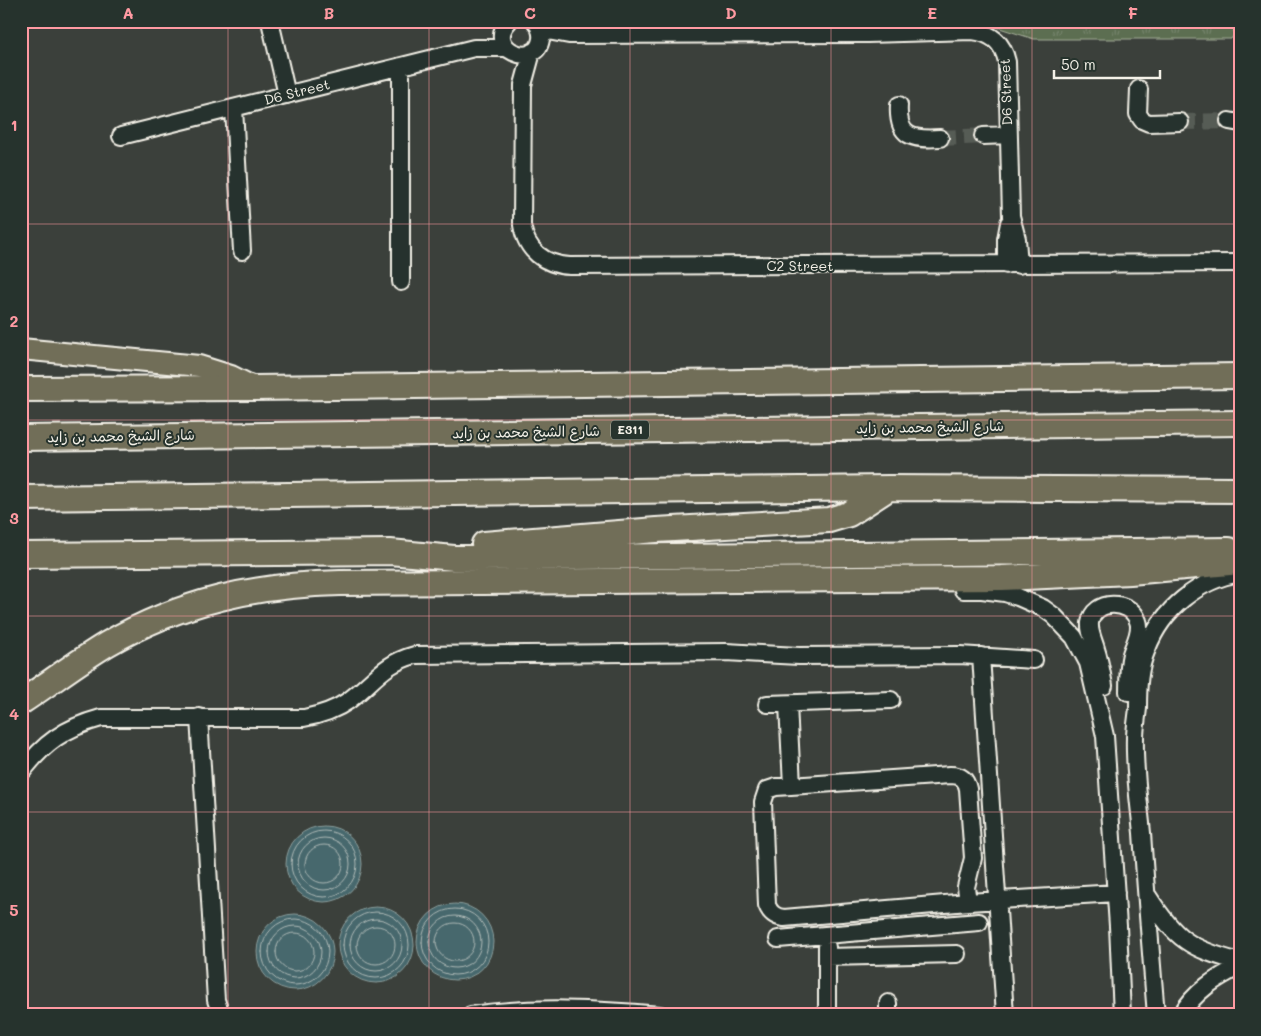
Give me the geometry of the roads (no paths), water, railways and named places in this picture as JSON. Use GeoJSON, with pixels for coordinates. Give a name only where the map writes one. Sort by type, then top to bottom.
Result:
{"type":"FeatureCollection","features":[{"type":"Feature","properties":{"kind":"highway"},"geometry":{"type":"LineString","coordinates":[[21,389],[1240,376]]}},
{"type":"Feature","properties":{"kind":"highway","name":"شارع الشيخ محمد بن زايد"},"geometry":{"type":"LineString","coordinates":[[21,438],[1240,423]]}},
{"type":"Feature","properties":{"kind":"highway"},"geometry":{"type":"LineString","coordinates":[[21,554],[390,552],[656,530],[829,520],[849,514],[889,488]]}},
{"type":"Feature","properties":{"kind":"highway"},"geometry":{"type":"LineString","coordinates":[[21,498],[889,488],[1240,490]]}},
{"type":"Feature","properties":{"kind":"highway"},"geometry":{"type":"LineString","coordinates":[[390,552],[454,558],[480,558],[1240,551]]}},
{"type":"Feature","properties":{"kind":"highway"},"geometry":{"type":"LineString","coordinates":[[21,702],[108,644],[160,618],[216,598],[274,587],[340,584],[1066,576],[1139,572],[1240,562]]}},
{"type":"Feature","properties":{"kind":"main road"},"geometry":{"type":"LineString","coordinates":[[21,349],[199,366],[231,376],[255,388]]}},
{"type":"Feature","properties":{"kind":"street"},"geometry":{"type":"LineString","coordinates":[[270,21],[287,94]]}},
{"type":"Feature","properties":{"kind":"street","name":"D6 Street"},"geometry":{"type":"LineString","coordinates":[[536,23],[553,32],[569,35]]}},
{"type":"Feature","properties":{"kind":"street","name":"C2 Street"},"geometry":{"type":"LineString","coordinates":[[523,85],[535,50],[541,39],[540,29],[536,23]]}},
{"type":"Feature","properties":{"kind":"street","name":"D6 Street"},"geometry":{"type":"LineString","coordinates":[[474,48],[506,26]]}},
{"type":"Feature","properties":{"kind":"street","name":"C2 Street"},"geometry":{"type":"LineString","coordinates":[[506,26],[503,38],[518,68],[523,85],[523,233],[531,249],[552,264],[570,266],[1240,263]]}},
{"type":"Feature","properties":{"kind":"street","name":"D6 Street"},"geometry":{"type":"LineString","coordinates":[[121,136],[474,48],[509,50],[524,55],[552,40],[569,35],[695,28],[860,28],[981,32],[996,40],[1006,54],[1011,216],[1017,239],[1012,265]]}},
{"type":"Feature","properties":{"kind":"street"},"geometry":{"type":"LineString","coordinates":[[401,66],[401,282]]}},
{"type":"Feature","properties":{"kind":"street"},"geometry":{"type":"LineString","coordinates":[[1139,89],[1138,114],[1142,120],[1149,123],[1180,122]]}},
{"type":"Feature","properties":{"kind":"street"},"geometry":{"type":"LineString","coordinates":[[899,105],[898,119],[906,133],[916,138],[940,138]]}},
{"type":"Feature","properties":{"kind":"street"},"geometry":{"type":"LineString","coordinates":[[234,108],[242,250]]}},
{"type":"Feature","properties":{"kind":"street"},"geometry":{"type":"LineString","coordinates":[[983,136],[1008,135]]}},
{"type":"Feature","properties":{"kind":"street"},"geometry":{"type":"LineString","coordinates":[[1156,1015],[1135,738],[1138,689],[1142,663],[1157,628],[1174,608],[1194,591],[1220,578],[1240,573]]}},
{"type":"Feature","properties":{"kind":"street"},"geometry":{"type":"LineString","coordinates":[[895,579],[925,590],[982,590],[1005,593],[1030,602],[1054,616],[1074,637],[1088,662],[1105,736],[1122,1015]]}},
{"type":"Feature","properties":{"kind":"street"},"geometry":{"type":"LineString","coordinates":[[1105,736],[1107,720],[1104,683],[1090,621],[1096,611],[1112,604],[1125,606],[1138,620],[1139,627],[1131,655],[1128,684],[1130,721],[1135,738]]}},
{"type":"Feature","properties":{"kind":"street"},"geometry":{"type":"LineString","coordinates":[[21,773],[33,757],[51,740],[89,721],[113,717],[304,718],[319,715],[348,701],[388,666],[401,658],[415,655],[726,652],[782,656],[981,656],[1034,660]]}},
{"type":"Feature","properties":{"kind":"street"},"geometry":{"type":"LineString","coordinates":[[981,656],[1006,1015]]}},
{"type":"Feature","properties":{"kind":"street"},"geometry":{"type":"LineString","coordinates":[[768,704],[891,700]]}},
{"type":"Feature","properties":{"kind":"street"},"geometry":{"type":"LineString","coordinates":[[788,704],[792,786]]}},
{"type":"Feature","properties":{"kind":"street"},"geometry":{"type":"LineString","coordinates":[[199,717],[216,1000],[221,1015]]}},
{"type":"Feature","properties":{"kind":"street"},"geometry":{"type":"LineString","coordinates":[[968,902],[966,887],[972,864],[973,850],[968,789],[966,783],[957,775],[771,788],[763,798],[767,905],[775,916],[784,918],[968,902],[998,899],[1116,893]]}},
{"type":"Feature","properties":{"kind":"street"},"geometry":{"type":"LineString","coordinates":[[1146,893],[1168,926],[1188,944],[1211,955],[1240,964]]}},
{"type":"Feature","properties":{"kind":"street"},"geometry":{"type":"LineString","coordinates":[[778,939],[979,922]]}},
{"type":"Feature","properties":{"kind":"street"},"geometry":{"type":"LineString","coordinates":[[827,935],[827,1015]]}},
{"type":"Feature","properties":{"kind":"street"},"geometry":{"type":"LineString","coordinates":[[827,957],[957,954]]}},
{"type":"Feature","properties":{"kind":"street"},"geometry":{"type":"LineString","coordinates":[[1181,1015],[1189,1003],[1206,986],[1240,964]]}},
{"type":"Feature","properties":{"kind":"street"},"geometry":{"type":"LineString","coordinates":[[1114,1015],[1120,997]]}},
{"type":"Feature","properties":{"kind":"street"},"geometry":{"type":"LineString","coordinates":[[471,1015],[530,1010],[574,1009],[660,1015]]}},
{"type":"Feature","properties":{"kind":"water"},"geometry":{"type":"Polygon","coordinates":[[[324,826],[338,829],[351,837],[359,850],[362,864],[359,878],[351,891],[338,899],[324,902],[310,899],[297,891],[289,878],[286,864],[289,850],[297,837],[310,829],[324,826]]]}},
{"type":"Feature","properties":{"kind":"water"},"geometry":{"type":"Polygon","coordinates":[[[455,904],[469,907],[482,915],[490,928],[493,942],[490,956],[482,969],[469,977],[455,980],[441,977],[428,969],[420,956],[417,942],[420,928],[428,915],[441,907],[455,904]]]}},
{"type":"Feature","properties":{"kind":"water"},"geometry":{"type":"Polygon","coordinates":[[[376,907],[390,910],[403,918],[411,931],[414,945],[411,959],[403,972],[390,980],[376,983],[362,980],[349,972],[341,959],[338,945],[341,931],[349,918],[362,910],[376,907]]]}},
{"type":"Feature","properties":{"kind":"water"},"geometry":{"type":"Polygon","coordinates":[[[295,914],[309,917],[322,925],[330,938],[333,952],[330,966],[322,979],[309,987],[295,990],[281,987],[268,979],[260,966],[257,952],[260,938],[268,925],[281,917],[295,914]]]}},
{"type":"Feature","properties":{"kind":"tunnel"},"geometry":{"type":"LineString","coordinates":[[1180,122],[1229,121]]}},
{"type":"Feature","properties":{"kind":"tunnel"},"geometry":{"type":"LineString","coordinates":[[940,138],[983,136]]}}]}
